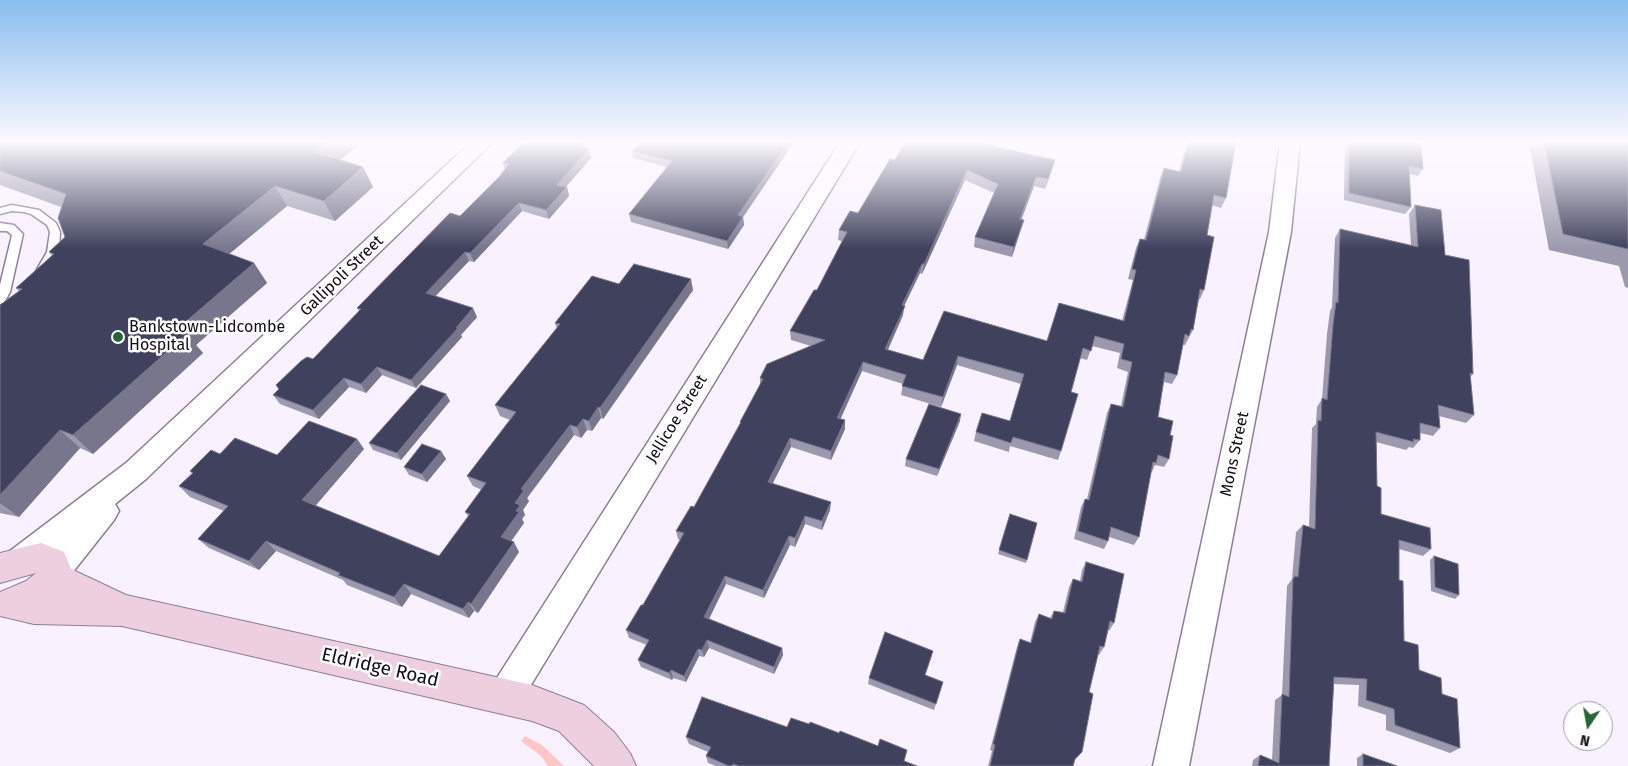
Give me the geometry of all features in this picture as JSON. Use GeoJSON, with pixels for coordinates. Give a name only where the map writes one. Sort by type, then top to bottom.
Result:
{"type":"FeatureCollection","features":[{"type":"Feature","properties":{"kind":"street","name":"Gallipoli Street"},"geometry":{"type":"LineString","coordinates":[[9,564],[136,471],[445,178]]}},
{"type":"Feature","properties":{"kind":"street","name":"Jellicoe Street"},"geometry":{"type":"LineString","coordinates":[[505,696],[828,178]]}},
{"type":"Feature","properties":{"kind":"street","name":"Mons Street"},"geometry":{"type":"LineString","coordinates":[[1171,766],[1280,232],[1286,178]]}},
{"type":"Feature","properties":{"kind":"street","name":"Gallipoli Street"},"geometry":{"type":"LineString","coordinates":[[53,574],[136,471]]}},
{"type":"Feature","properties":{"kind":"street","name":"Eldridge Road"},"geometry":{"type":"LineString","coordinates":[[9,564],[34,557],[47,558],[53,562],[53,574],[122,610]]}},
{"type":"Feature","properties":{"kind":"street"},"geometry":{"type":"LineString","coordinates":[[2,606],[38,592],[53,574]]}},
{"type":"Feature","properties":{"kind":"street","name":"Eldridge Road"},"geometry":{"type":"LineString","coordinates":[[2,606],[122,610],[505,696],[552,709],[571,718],[601,745],[617,766]]}},
{"type":"Feature","properties":{"kind":"lane"},"geometry":{"type":"LineString","coordinates":[[0,211],[12,208],[24,209],[35,212],[51,223],[55,232],[53,252],[44,268],[33,281]]}},
{"type":"Feature","properties":{"kind":"lane"},"geometry":{"type":"LineString","coordinates":[[0,228],[10,228],[18,234],[4,292],[0,300]]}},
{"type":"Feature","properties":{"kind":"lane"},"geometry":{"type":"LineString","coordinates":[[0,312],[16,298]]}},
{"type":"Feature","properties":{"kind":"shaded area"},"geometry":{"type":"Polygon","coordinates":[[[525,736],[542,745],[564,766],[548,766],[541,756],[521,741],[525,736]]]}},
{"type":"Feature","properties":{"kind":"building"},"geometry":{"type":"Polygon","coordinates":[[[19,178],[351,178],[324,201],[275,186],[203,244],[254,263],[176,330],[187,334],[73,435],[60,430],[0,495],[0,305],[22,289],[16,288],[54,254],[49,252],[65,237],[58,218],[66,194],[19,178]]]}},
{"type":"Feature","properties":{"kind":"building"},"geometry":{"type":"Polygon","coordinates":[[[498,178],[563,178],[557,185],[567,187],[546,210],[519,203],[470,253],[465,252],[426,293],[473,308],[456,328],[458,328],[411,380],[377,367],[361,384],[344,378],[313,410],[273,395],[279,389],[276,385],[301,361],[307,357],[313,359],[361,309],[357,308],[450,213],[460,216],[498,178]]]}},
{"type":"Feature","properties":{"kind":"building"},"geometry":{"type":"Polygon","coordinates":[[[658,178],[764,178],[738,215],[743,217],[727,241],[629,214],[658,178]]]}},
{"type":"Feature","properties":{"kind":"building"},"geometry":{"type":"Polygon","coordinates":[[[879,178],[963,178],[924,264],[922,264],[902,305],[905,306],[885,349],[923,360],[944,311],[1047,341],[1059,303],[1124,321],[1136,270],[1132,269],[1140,239],[1146,240],[1162,178],[1230,178],[1226,198],[1214,195],[1207,235],[1214,237],[1204,290],[1200,289],[1193,330],[1191,329],[1189,336],[1185,334],[1177,375],[1165,372],[1158,417],[1173,421],[1170,435],[1173,436],[1169,459],[1158,455],[1156,463],[1153,462],[1139,537],[1111,527],[1108,541],[1078,531],[1085,499],[1089,500],[1111,404],[1123,407],[1132,362],[1121,359],[1124,344],[1095,336],[1091,351],[1083,348],[1071,392],[1078,394],[1061,451],[1013,437],[1011,443],[976,432],[982,413],[1010,421],[1024,374],[958,356],[943,397],[902,386],[906,375],[863,362],[837,418],[845,420],[831,451],[790,438],[768,482],[831,502],[822,521],[805,516],[795,538],[789,536],[763,590],[725,576],[704,617],[782,648],[774,667],[707,640],[702,650],[698,649],[684,676],[671,670],[669,673],[638,660],[649,640],[626,630],[641,605],[643,605],[684,533],[676,531],[691,506],[694,507],[741,422],[763,379],[760,378],[767,364],[825,340],[790,331],[814,290],[817,290],[847,232],[839,230],[850,211],[858,213],[879,178]]]}},
{"type":"Feature","properties":{"kind":"building"},"geometry":{"type":"Polygon","coordinates":[[[984,178],[1036,178],[1020,219],[1024,220],[1014,247],[975,237],[998,184],[984,178]]]}},
{"type":"Feature","properties":{"kind":"building"},"geometry":{"type":"Polygon","coordinates":[[[1349,178],[1410,178],[1411,207],[1349,193],[1349,178]]]}},
{"type":"Feature","properties":{"kind":"building"},"geometry":{"type":"Polygon","coordinates":[[[1551,178],[1628,178],[1628,249],[1563,234],[1551,178]]]}},
{"type":"Feature","properties":{"kind":"building"},"geometry":{"type":"Polygon","coordinates":[[[1415,205],[1441,210],[1445,255],[1469,260],[1473,374],[1470,373],[1474,415],[1438,405],[1440,428],[1420,423],[1420,440],[1413,439],[1414,442],[1376,432],[1377,486],[1381,488],[1381,514],[1430,528],[1431,549],[1399,540],[1399,580],[1403,581],[1404,641],[1418,645],[1419,670],[1441,678],[1442,694],[1457,699],[1460,748],[1395,725],[1394,709],[1366,700],[1367,679],[1334,677],[1329,766],[1258,766],[1260,755],[1279,763],[1282,694],[1289,697],[1293,579],[1295,576],[1298,577],[1303,525],[1315,529],[1318,420],[1321,421],[1322,398],[1327,400],[1333,325],[1336,302],[1338,303],[1340,229],[1418,247],[1415,205]]]}},
{"type":"Feature","properties":{"kind":"building"},"geometry":{"type":"Polygon","coordinates":[[[634,264],[691,279],[600,408],[598,407],[589,421],[583,419],[577,427],[570,425],[521,489],[524,490],[515,503],[520,505],[516,511],[519,512],[501,537],[514,542],[471,604],[468,602],[463,609],[404,584],[394,597],[338,575],[340,573],[266,541],[249,561],[198,539],[228,506],[179,486],[193,473],[190,471],[211,450],[220,454],[235,438],[277,455],[309,421],[357,439],[302,500],[439,556],[470,514],[465,512],[486,483],[467,476],[516,412],[495,405],[560,324],[555,323],[592,276],[619,284],[634,264]]]}},
{"type":"Feature","properties":{"kind":"building"},"geometry":{"type":"Polygon","coordinates":[[[421,385],[446,394],[397,453],[369,443],[421,385]]]}},
{"type":"Feature","properties":{"kind":"building"},"geometry":{"type":"Polygon","coordinates":[[[929,404],[961,414],[939,469],[906,459],[929,404]]]}},
{"type":"Feature","properties":{"kind":"building"},"geometry":{"type":"Polygon","coordinates":[[[422,444],[441,451],[422,474],[404,467],[422,444]]]}},
{"type":"Feature","properties":{"kind":"building"},"geometry":{"type":"Polygon","coordinates":[[[1010,514],[1037,523],[1027,560],[999,550],[1010,514]]]}},
{"type":"Feature","properties":{"kind":"building"},"geometry":{"type":"Polygon","coordinates":[[[1434,556],[1458,564],[1459,595],[1435,587],[1434,556]]]}},
{"type":"Feature","properties":{"kind":"building"},"geometry":{"type":"Polygon","coordinates":[[[1086,562],[1124,574],[1114,623],[1110,621],[1104,647],[1100,646],[1089,692],[1093,694],[1082,752],[1075,759],[1073,766],[990,766],[995,745],[993,744],[1020,639],[1031,643],[1039,614],[1052,619],[1054,611],[1065,613],[1073,579],[1082,582],[1086,562]]]}},
{"type":"Feature","properties":{"kind":"building"},"geometry":{"type":"Polygon","coordinates":[[[885,632],[933,651],[925,675],[943,682],[936,704],[869,678],[885,632]]]}},
{"type":"Feature","properties":{"kind":"building"},"geometry":{"type":"Polygon","coordinates":[[[702,697],[787,727],[791,718],[809,724],[810,722],[839,733],[840,731],[878,746],[880,739],[907,750],[904,761],[917,766],[739,766],[733,764],[729,766],[706,756],[711,747],[686,737],[702,697]]]}},
{"type":"Feature","properties":{"kind":"building"},"geometry":{"type":"Polygon","coordinates":[[[1363,754],[1397,766],[1363,766],[1363,754]]]}},
{"type":"Feature","properties":{"kind":"place","name":"Bankstown-Lidcombe Hospital"},"geometry":{"type":"Point","coordinates":[118,337]}}]}
